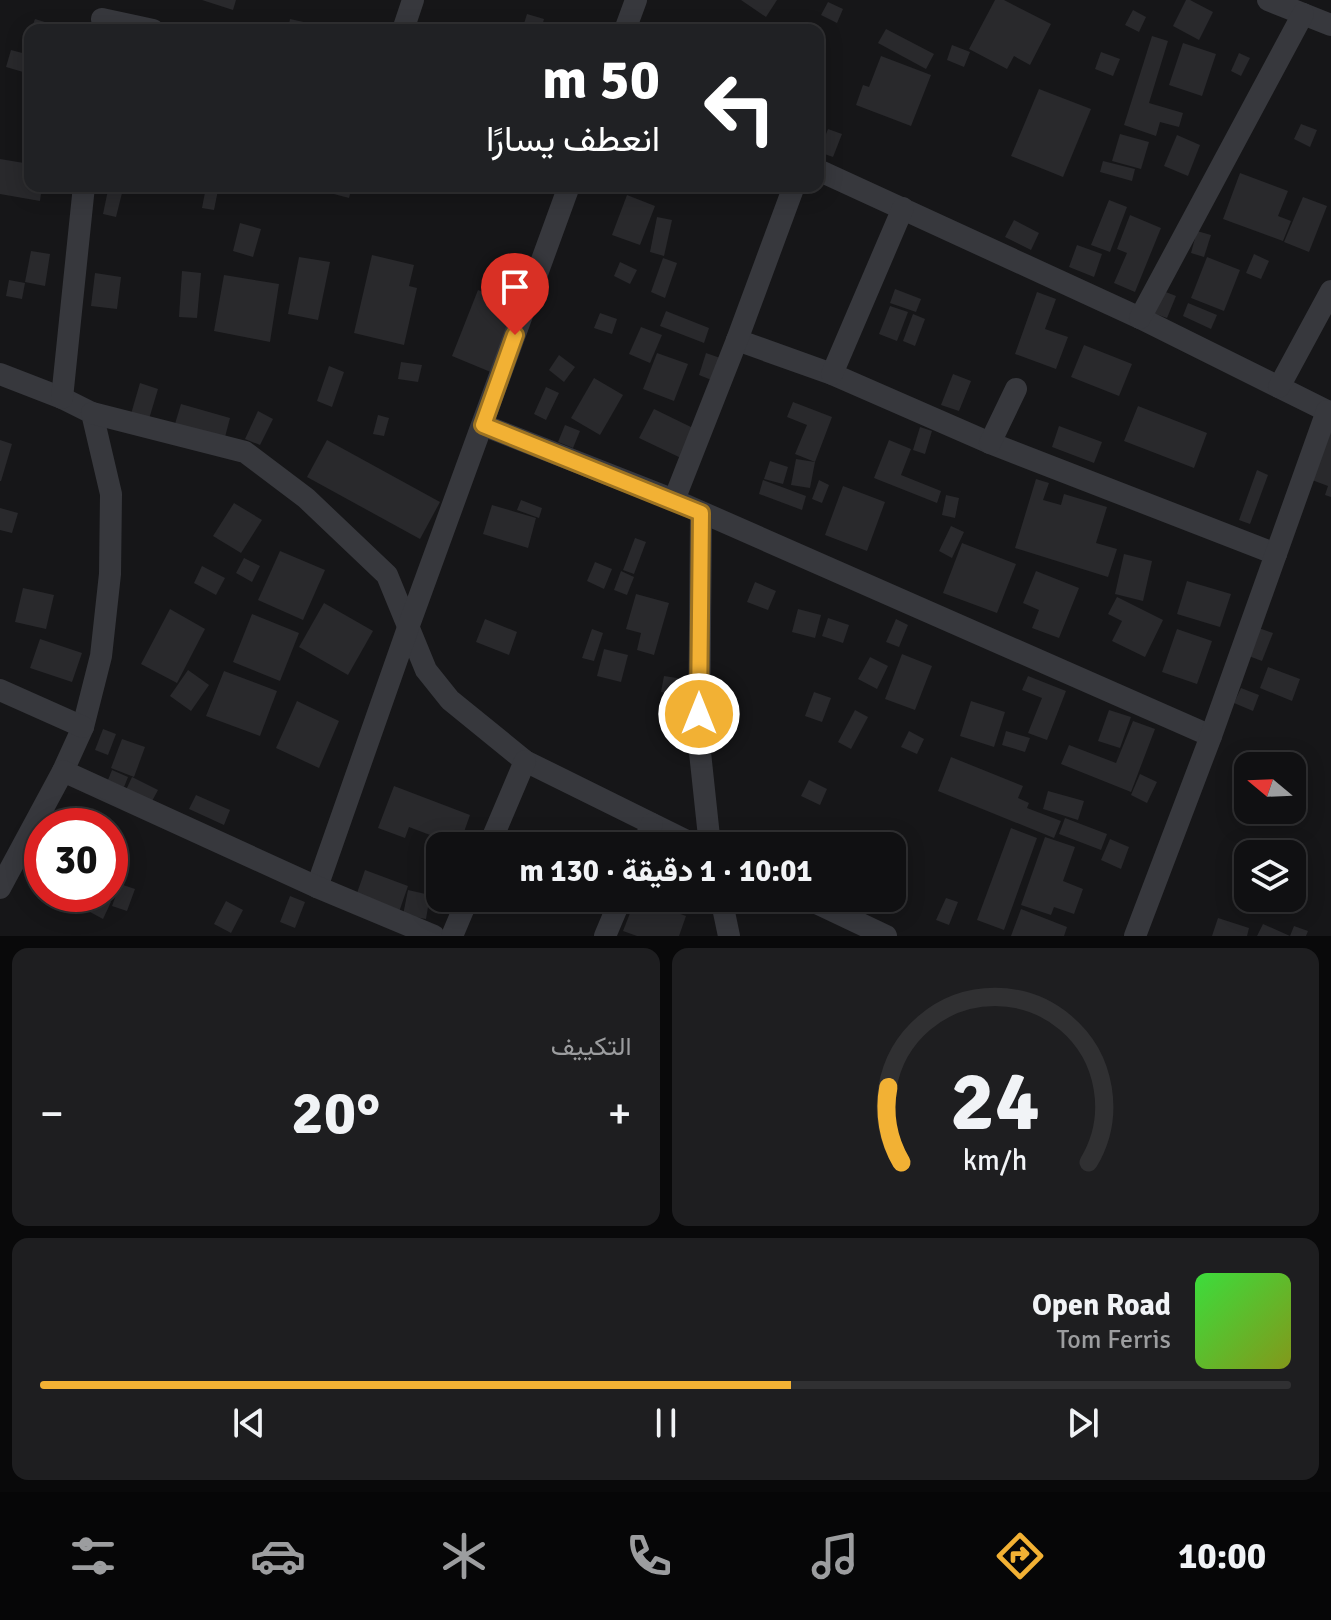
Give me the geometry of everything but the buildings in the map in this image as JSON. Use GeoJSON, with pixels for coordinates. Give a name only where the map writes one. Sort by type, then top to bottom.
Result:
{"type":"FeatureCollection","features":[{"type":"Feature","properties":{"kind":"street"},"geometry":{"type":"LineString","coordinates":[[405,24],[413,0]]}},
{"type":"Feature","properties":{"kind":"street"},"geometry":{"type":"LineString","coordinates":[[627,24],[636,0]]}},
{"type":"Feature","properties":{"kind":"street"},"geometry":{"type":"LineString","coordinates":[[1268,0],[1331,25]]}},
{"type":"Feature","properties":{"kind":"street"},"geometry":{"type":"LineString","coordinates":[[1140,318],[1303,14]]}},
{"type":"Feature","properties":{"kind":"street"},"geometry":{"type":"LineString","coordinates":[[103,16],[132,24]]}},
{"type":"Feature","properties":{"kind":"street"},"geometry":{"type":"LineString","coordinates":[[824,173],[1140,318],[1329,412],[1135,936]]}},
{"type":"Feature","properties":{"kind":"street"},"geometry":{"type":"LineString","coordinates":[[62,398],[83,192]]}},
{"type":"Feature","properties":{"kind":"street"},"geometry":{"type":"LineString","coordinates":[[317,887],[567,192]]}},
{"type":"Feature","properties":{"kind":"street"},"geometry":{"type":"LineString","coordinates":[[674,500],[792,192]]}},
{"type":"Feature","properties":{"kind":"street"},"geometry":{"type":"LineString","coordinates":[[832,374],[903,208]]}},
{"type":"Feature","properties":{"kind":"street"},"geometry":{"type":"LineString","coordinates":[[1279,387],[1331,291]]}},
{"type":"Feature","properties":{"kind":"street"},"geometry":{"type":"LineString","coordinates":[[737,340],[832,374],[990,443],[1276,554]]}},
{"type":"Feature","properties":{"kind":"street"},"geometry":{"type":"LineString","coordinates":[[0,374],[92,413],[245,452],[306,498],[387,575],[426,670],[450,700],[525,761],[668,832]]}},
{"type":"Feature","properties":{"kind":"street"},"geometry":{"type":"LineString","coordinates":[[990,443],[1016,389]]}},
{"type":"Feature","properties":{"kind":"street"},"geometry":{"type":"LineString","coordinates":[[0,888],[83,727],[101,656],[110,574],[111,494],[92,413]]}},
{"type":"Feature","properties":{"kind":"street"},"geometry":{"type":"LineString","coordinates":[[483,425],[674,500],[1211,736]]}},
{"type":"Feature","properties":{"kind":"street"},"geometry":{"type":"LineString","coordinates":[[701,513],[699,743],[709,832]]}},
{"type":"Feature","properties":{"kind":"street"},"geometry":{"type":"LineString","coordinates":[[0,690],[83,727]]}},
{"type":"Feature","properties":{"kind":"street"},"geometry":{"type":"LineString","coordinates":[[495,832],[525,761]]}},
{"type":"Feature","properties":{"kind":"street"},"geometry":{"type":"LineString","coordinates":[[63,771],[317,887],[434,936]]}},
{"type":"Feature","properties":{"kind":"street"},"geometry":{"type":"LineString","coordinates":[[648,832],[652,824]]}},
{"type":"Feature","properties":{"kind":"street"},"geometry":{"type":"LineString","coordinates":[[452,936],[462,912]]}},
{"type":"Feature","properties":{"kind":"street"},"geometry":{"type":"LineString","coordinates":[[605,936],[615,912]]}},
{"type":"Feature","properties":{"kind":"street"},"geometry":{"type":"LineString","coordinates":[[724,912],[729,936]]}},
{"type":"Feature","properties":{"kind":"street"},"geometry":{"type":"LineString","coordinates":[[835,912],[886,936]]}},
{"type":"Feature","properties":{"kind":"route"},"geometry":{"type":"LineString","coordinates":[[515,335],[483,425],[701,513],[699,714]]}}]}
